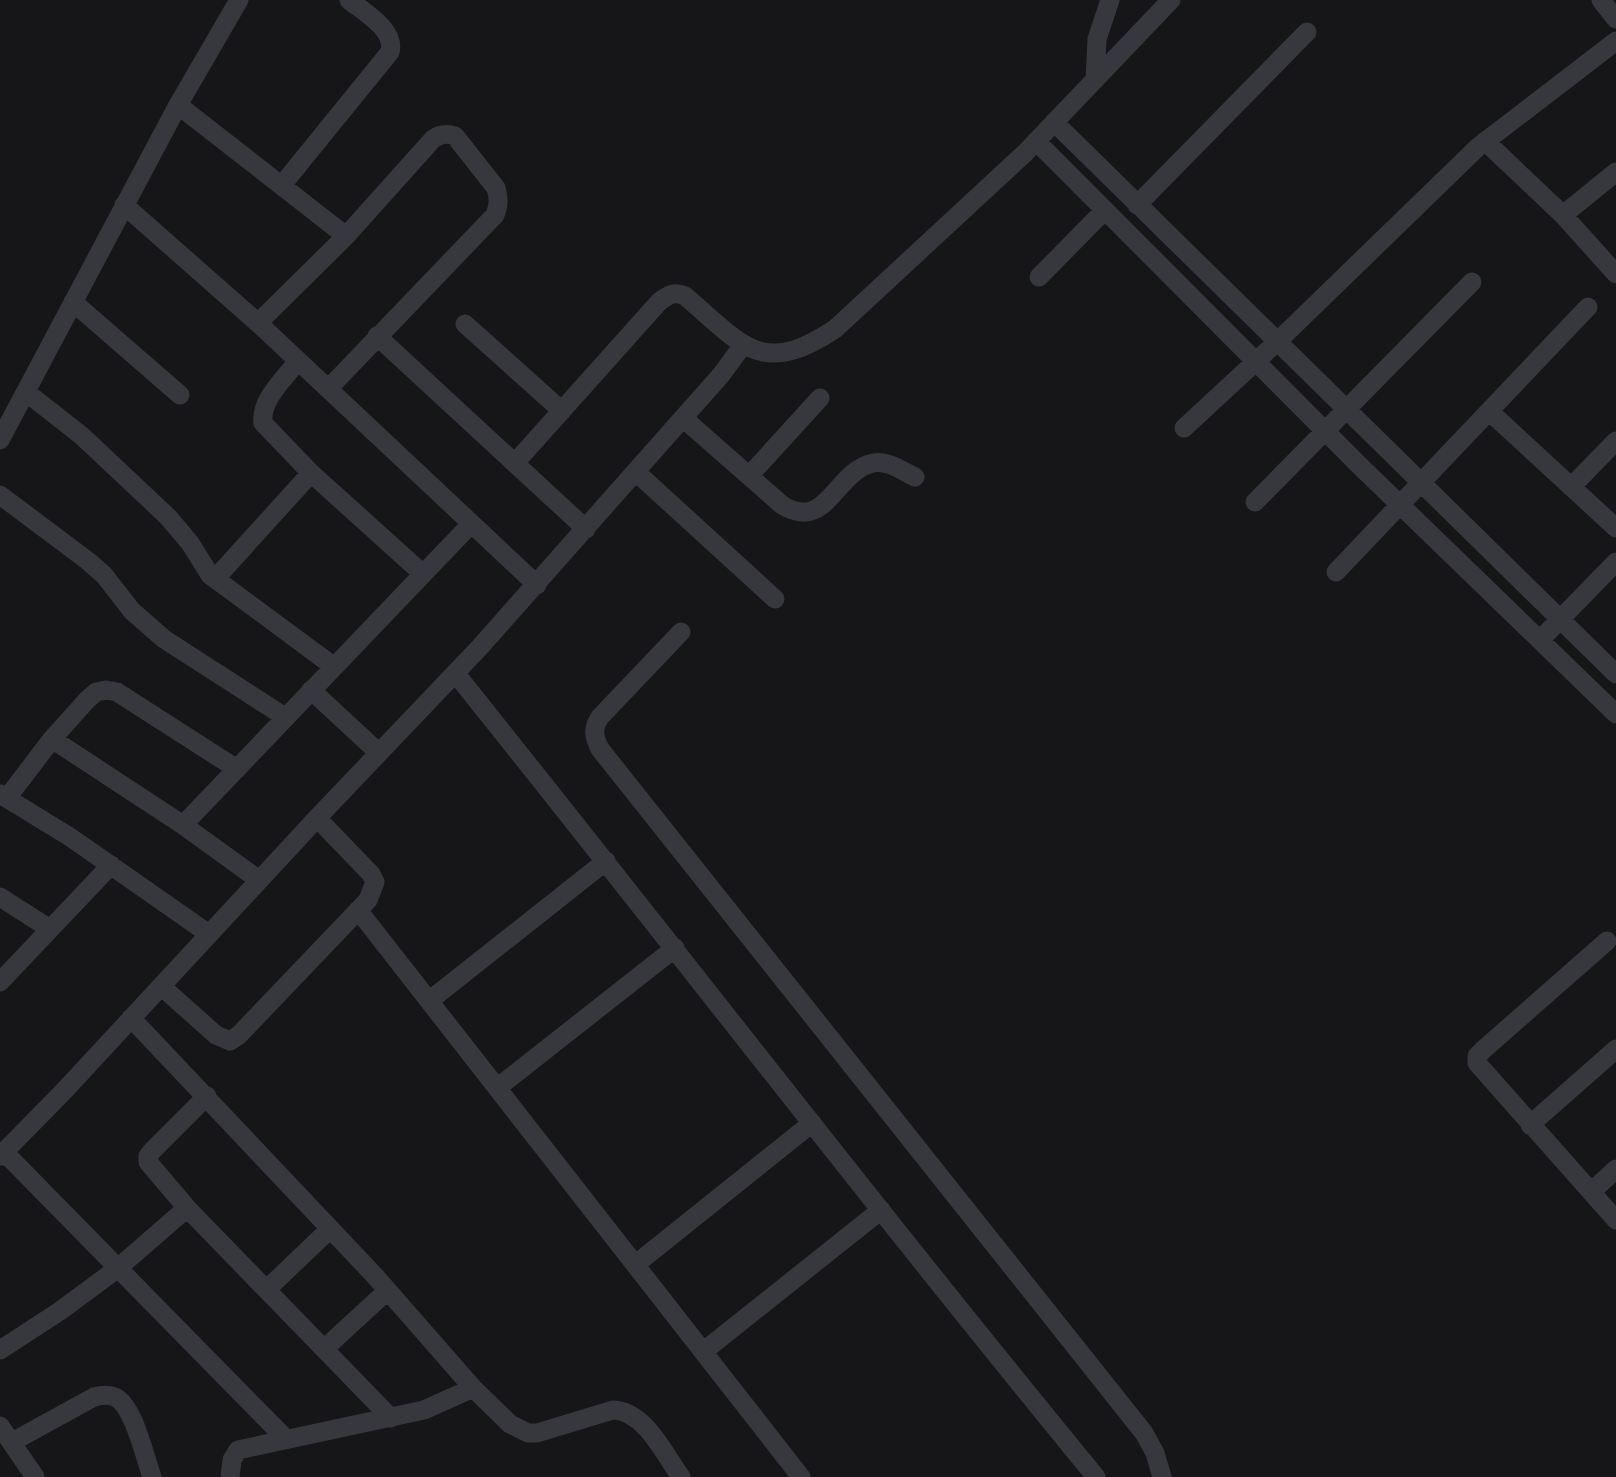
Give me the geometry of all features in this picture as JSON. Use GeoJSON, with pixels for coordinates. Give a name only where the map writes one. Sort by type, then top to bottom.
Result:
{"type":"FeatureCollection","features":[{"type":"Feature","properties":{"kind":"street"},"geometry":{"type":"LineString","coordinates":[[0,440],[8,407],[26,392],[178,105],[239,0]]}},
{"type":"Feature","properties":{"kind":"street"},"geometry":{"type":"LineString","coordinates":[[282,185],[390,52],[390,38],[349,0]]}},
{"type":"Feature","properties":{"kind":"street"},"geometry":{"type":"LineString","coordinates":[[1095,80],[1097,39],[1110,0]]}},
{"type":"Feature","properties":{"kind":"street"},"geometry":{"type":"LineString","coordinates":[[515,463],[668,295],[678,293],[685,296],[743,345],[774,355],[792,352],[815,343],[835,329],[1036,141],[1171,0]]}},
{"type":"Feature","properties":{"kind":"street"},"geometry":{"type":"LineString","coordinates":[[1601,0],[1616,19]]}},
{"type":"Feature","properties":{"kind":"street"},"geometry":{"type":"LineString","coordinates":[[1137,205],[1307,32]]}},
{"type":"Feature","properties":{"kind":"street"},"geometry":{"type":"LineString","coordinates":[[1184,428],[1482,144],[1616,41]]}},
{"type":"Feature","properties":{"kind":"street"},"geometry":{"type":"LineString","coordinates":[[178,105],[346,236]]}},
{"type":"Feature","properties":{"kind":"street"},"geometry":{"type":"LineString","coordinates":[[1054,122],[1616,674]]}},
{"type":"Feature","properties":{"kind":"street"},"geometry":{"type":"LineString","coordinates":[[258,323],[346,236],[433,139],[439,135],[455,136],[496,188],[499,206],[495,215],[328,389]]}},
{"type":"Feature","properties":{"kind":"street"},"geometry":{"type":"LineString","coordinates":[[1036,141],[1255,362],[1616,715]]}},
{"type":"Feature","properties":{"kind":"street"},"geometry":{"type":"LineString","coordinates":[[1482,144],[1563,215],[1614,269]]}},
{"type":"Feature","properties":{"kind":"street"},"geometry":{"type":"LineString","coordinates":[[1563,215],[1616,172]]}},
{"type":"Feature","properties":{"kind":"street"},"geometry":{"type":"LineString","coordinates":[[124,205],[258,323],[537,585]]}},
{"type":"Feature","properties":{"kind":"street"},"geometry":{"type":"LineString","coordinates":[[1039,277],[1104,211]]}},
{"type":"Feature","properties":{"kind":"street"},"geometry":{"type":"LineString","coordinates":[[1255,502],[1472,282]]}},
{"type":"Feature","properties":{"kind":"street"},"geometry":{"type":"LineString","coordinates":[[73,302],[180,394]]}},
{"type":"Feature","properties":{"kind":"street"},"geometry":{"type":"LineString","coordinates":[[1336,572],[1588,307]]}},
{"type":"Feature","properties":{"kind":"street"},"geometry":{"type":"LineString","coordinates":[[465,324],[562,411]]}},
{"type":"Feature","properties":{"kind":"street"},"geometry":{"type":"LineString","coordinates":[[377,336],[586,529]]}},
{"type":"Feature","properties":{"kind":"street"},"geometry":{"type":"LineString","coordinates":[[286,1439],[2,1154],[456,674],[636,472],[743,345]]}},
{"type":"Feature","properties":{"kind":"street"},"geometry":{"type":"LineString","coordinates":[[298,361],[265,405],[262,414],[264,423],[311,473],[423,573]]}},
{"type":"Feature","properties":{"kind":"street"},"geometry":{"type":"LineString","coordinates":[[26,392],[82,436],[168,517],[186,536],[200,561],[215,579],[333,666]]}},
{"type":"Feature","properties":{"kind":"street"},"geometry":{"type":"LineString","coordinates":[[749,476],[820,398]]}},
{"type":"Feature","properties":{"kind":"street"},"geometry":{"type":"LineString","coordinates":[[1490,412],[1616,528]]}},
{"type":"Feature","properties":{"kind":"street"},"geometry":{"type":"LineString","coordinates":[[682,418],[782,505],[801,514],[814,512],[860,468],[875,462],[891,464],[915,477]]}},
{"type":"Feature","properties":{"kind":"street"},"geometry":{"type":"LineString","coordinates":[[1571,486],[1616,440]]}},
{"type":"Feature","properties":{"kind":"street"},"geometry":{"type":"LineString","coordinates":[[636,472],[775,599]]}},
{"type":"Feature","properties":{"kind":"street"},"geometry":{"type":"LineString","coordinates":[[215,579],[311,473]]}},
{"type":"Feature","properties":{"kind":"street"},"geometry":{"type":"LineString","coordinates":[[0,495],[104,575],[132,611],[164,639],[285,717]]}},
{"type":"Feature","properties":{"kind":"street"},"geometry":{"type":"LineString","coordinates":[[183,825],[471,524]]}},
{"type":"Feature","properties":{"kind":"street"},"geometry":{"type":"LineString","coordinates":[[1540,640],[1616,562]]}},
{"type":"Feature","properties":{"kind":"street"},"geometry":{"type":"LineString","coordinates":[[681,632],[595,724],[594,736],[600,749],[1144,1433],[1155,1452],[1162,1477]]}},
{"type":"Feature","properties":{"kind":"street"},"geometry":{"type":"LineString","coordinates":[[456,674],[961,1313],[1097,1477]]}},
{"type":"Feature","properties":{"kind":"street"},"geometry":{"type":"LineString","coordinates":[[209,934],[70,837],[3,796],[87,700],[96,692],[106,690],[117,692],[237,769]]}},
{"type":"Feature","properties":{"kind":"street"},"geometry":{"type":"LineString","coordinates":[[311,690],[379,753]]}},
{"type":"Feature","properties":{"kind":"street"},"geometry":{"type":"LineString","coordinates":[[52,739],[183,825],[259,880]]}},
{"type":"Feature","properties":{"kind":"street"},"geometry":{"type":"LineString","coordinates":[[161,986],[216,1035],[230,1041],[239,1035],[358,910],[373,892],[375,882],[371,874],[317,818]]}},
{"type":"Feature","properties":{"kind":"street"},"geometry":{"type":"LineString","coordinates":[[429,1001],[606,861]]}},
{"type":"Feature","properties":{"kind":"street"},"geometry":{"type":"LineString","coordinates":[[0,982],[111,865]]}},
{"type":"Feature","properties":{"kind":"street"},"geometry":{"type":"LineString","coordinates":[[0,897],[50,929]]}},
{"type":"Feature","properties":{"kind":"street"},"geometry":{"type":"LineString","coordinates":[[358,910],[802,1477]]}},
{"type":"Feature","properties":{"kind":"street"},"geometry":{"type":"LineString","coordinates":[[1608,941],[1477,1056],[1477,1063],[1616,1220]]}},
{"type":"Feature","properties":{"kind":"street"},"geometry":{"type":"LineString","coordinates":[[497,1088],[675,948]]}},
{"type":"Feature","properties":{"kind":"street"},"geometry":{"type":"LineString","coordinates":[[131,1018],[330,1229],[473,1388],[510,1424],[528,1433],[537,1433],[613,1410],[633,1415],[643,1424],[681,1477]]}},
{"type":"Feature","properties":{"kind":"street"},"geometry":{"type":"LineString","coordinates":[[1530,1125],[1616,1049]]}},
{"type":"Feature","properties":{"kind":"street"},"geometry":{"type":"LineString","coordinates":[[207,1096],[148,1156],[148,1162],[187,1208],[391,1418]]}},
{"type":"Feature","properties":{"kind":"street"},"geometry":{"type":"LineString","coordinates":[[636,1264],[813,1123]]}},
{"type":"Feature","properties":{"kind":"street"},"geometry":{"type":"LineString","coordinates":[[1591,1192],[1616,1169]]}},
{"type":"Feature","properties":{"kind":"street"},"geometry":{"type":"LineString","coordinates":[[0,1350],[118,1268],[187,1208]]}},
{"type":"Feature","properties":{"kind":"street"},"geometry":{"type":"LineString","coordinates":[[704,1351],[881,1210]]}},
{"type":"Feature","properties":{"kind":"street"},"geometry":{"type":"LineString","coordinates":[[267,1289],[330,1229]]}},
{"type":"Feature","properties":{"kind":"street"},"geometry":{"type":"LineString","coordinates":[[324,1349],[387,1291]]}},
{"type":"Feature","properties":{"kind":"street"},"geometry":{"type":"LineString","coordinates":[[230,1477],[232,1460],[238,1450],[391,1418],[432,1407],[473,1388]]}},
{"type":"Feature","properties":{"kind":"street"},"geometry":{"type":"LineString","coordinates":[[12,1442],[94,1397],[115,1397],[124,1404],[131,1416],[152,1477]]}},
{"type":"Feature","properties":{"kind":"street"},"geometry":{"type":"LineString","coordinates":[[0,1426],[35,1477]]}}]}
